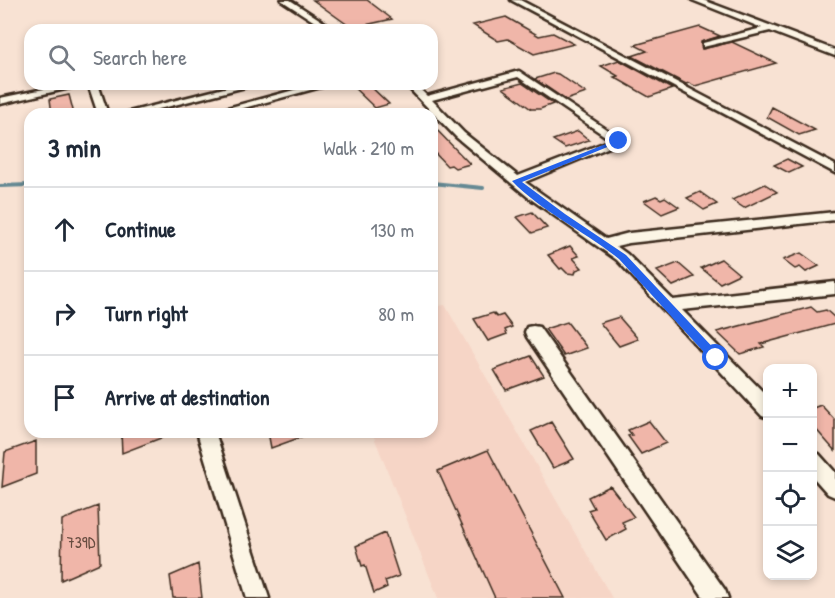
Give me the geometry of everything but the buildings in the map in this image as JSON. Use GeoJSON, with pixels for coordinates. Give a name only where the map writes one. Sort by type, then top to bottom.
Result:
{"type":"FeatureCollection","features":[{"type":"Feature","properties":{"kind":"street"},"geometry":{"type":"LineString","coordinates":[[285,0],[323,24]]}},
{"type":"Feature","properties":{"kind":"street"},"geometry":{"type":"LineString","coordinates":[[515,0],[835,170]]}},
{"type":"Feature","properties":{"kind":"street"},"geometry":{"type":"LineString","coordinates":[[696,0],[835,53]]}},
{"type":"Feature","properties":{"kind":"street"},"geometry":{"type":"LineString","coordinates":[[706,45],[771,28]]}},
{"type":"Feature","properties":{"kind":"street"},"geometry":{"type":"LineString","coordinates":[[426,99],[519,74],[619,141],[516,181]]}},
{"type":"Feature","properties":{"kind":"street"},"geometry":{"type":"LineString","coordinates":[[0,101],[53,90]]}},
{"type":"Feature","properties":{"kind":"street"},"geometry":{"type":"LineString","coordinates":[[95,90],[101,108]]}},
{"type":"Feature","properties":{"kind":"street"},"geometry":{"type":"LineString","coordinates":[[151,108],[227,90]]}},
{"type":"Feature","properties":{"kind":"street"},"geometry":{"type":"LineString","coordinates":[[233,108],[304,90]]}},
{"type":"Feature","properties":{"kind":"street"},"geometry":{"type":"LineString","coordinates":[[416,90],[434,108]]}},
{"type":"Feature","properties":{"kind":"street"},"geometry":{"type":"LineString","coordinates":[[438,112],[460,135],[516,181],[622,257],[763,405]]}},
{"type":"Feature","properties":{"kind":"street"},"geometry":{"type":"LineString","coordinates":[[606,244],[629,238],[835,216]]}},
{"type":"Feature","properties":{"kind":"street"},"geometry":{"type":"LineString","coordinates":[[668,307],[694,302],[835,288]]}},
{"type":"Feature","properties":{"kind":"street"},"geometry":{"type":"LineString","coordinates":[[533,332],[717,598]]}},
{"type":"Feature","properties":{"kind":"street"},"geometry":{"type":"LineString","coordinates":[[208,438],[258,598]]}},
{"type":"Feature","properties":{"kind":"street"},"geometry":{"type":"LineString","coordinates":[[817,466],[835,487]]}},
{"type":"Feature","properties":{"kind":"shaded area"},"geometry":{"type":"Polygon","coordinates":[[[445,305],[612,598],[438,598],[374,438],[438,438],[438,306],[445,305]]]}},
{"type":"Feature","properties":{"kind":"waterway"},"geometry":{"type":"LineString","coordinates":[[438,184],[483,188]]}},
{"type":"Feature","properties":{"kind":"waterway"},"geometry":{"type":"LineString","coordinates":[[0,186],[24,185]]}},
{"type":"Feature","properties":{"kind":"route"},"geometry":{"type":"LineString","coordinates":[[619,141],[516,181],[622,257],[716,358]]}}]}
